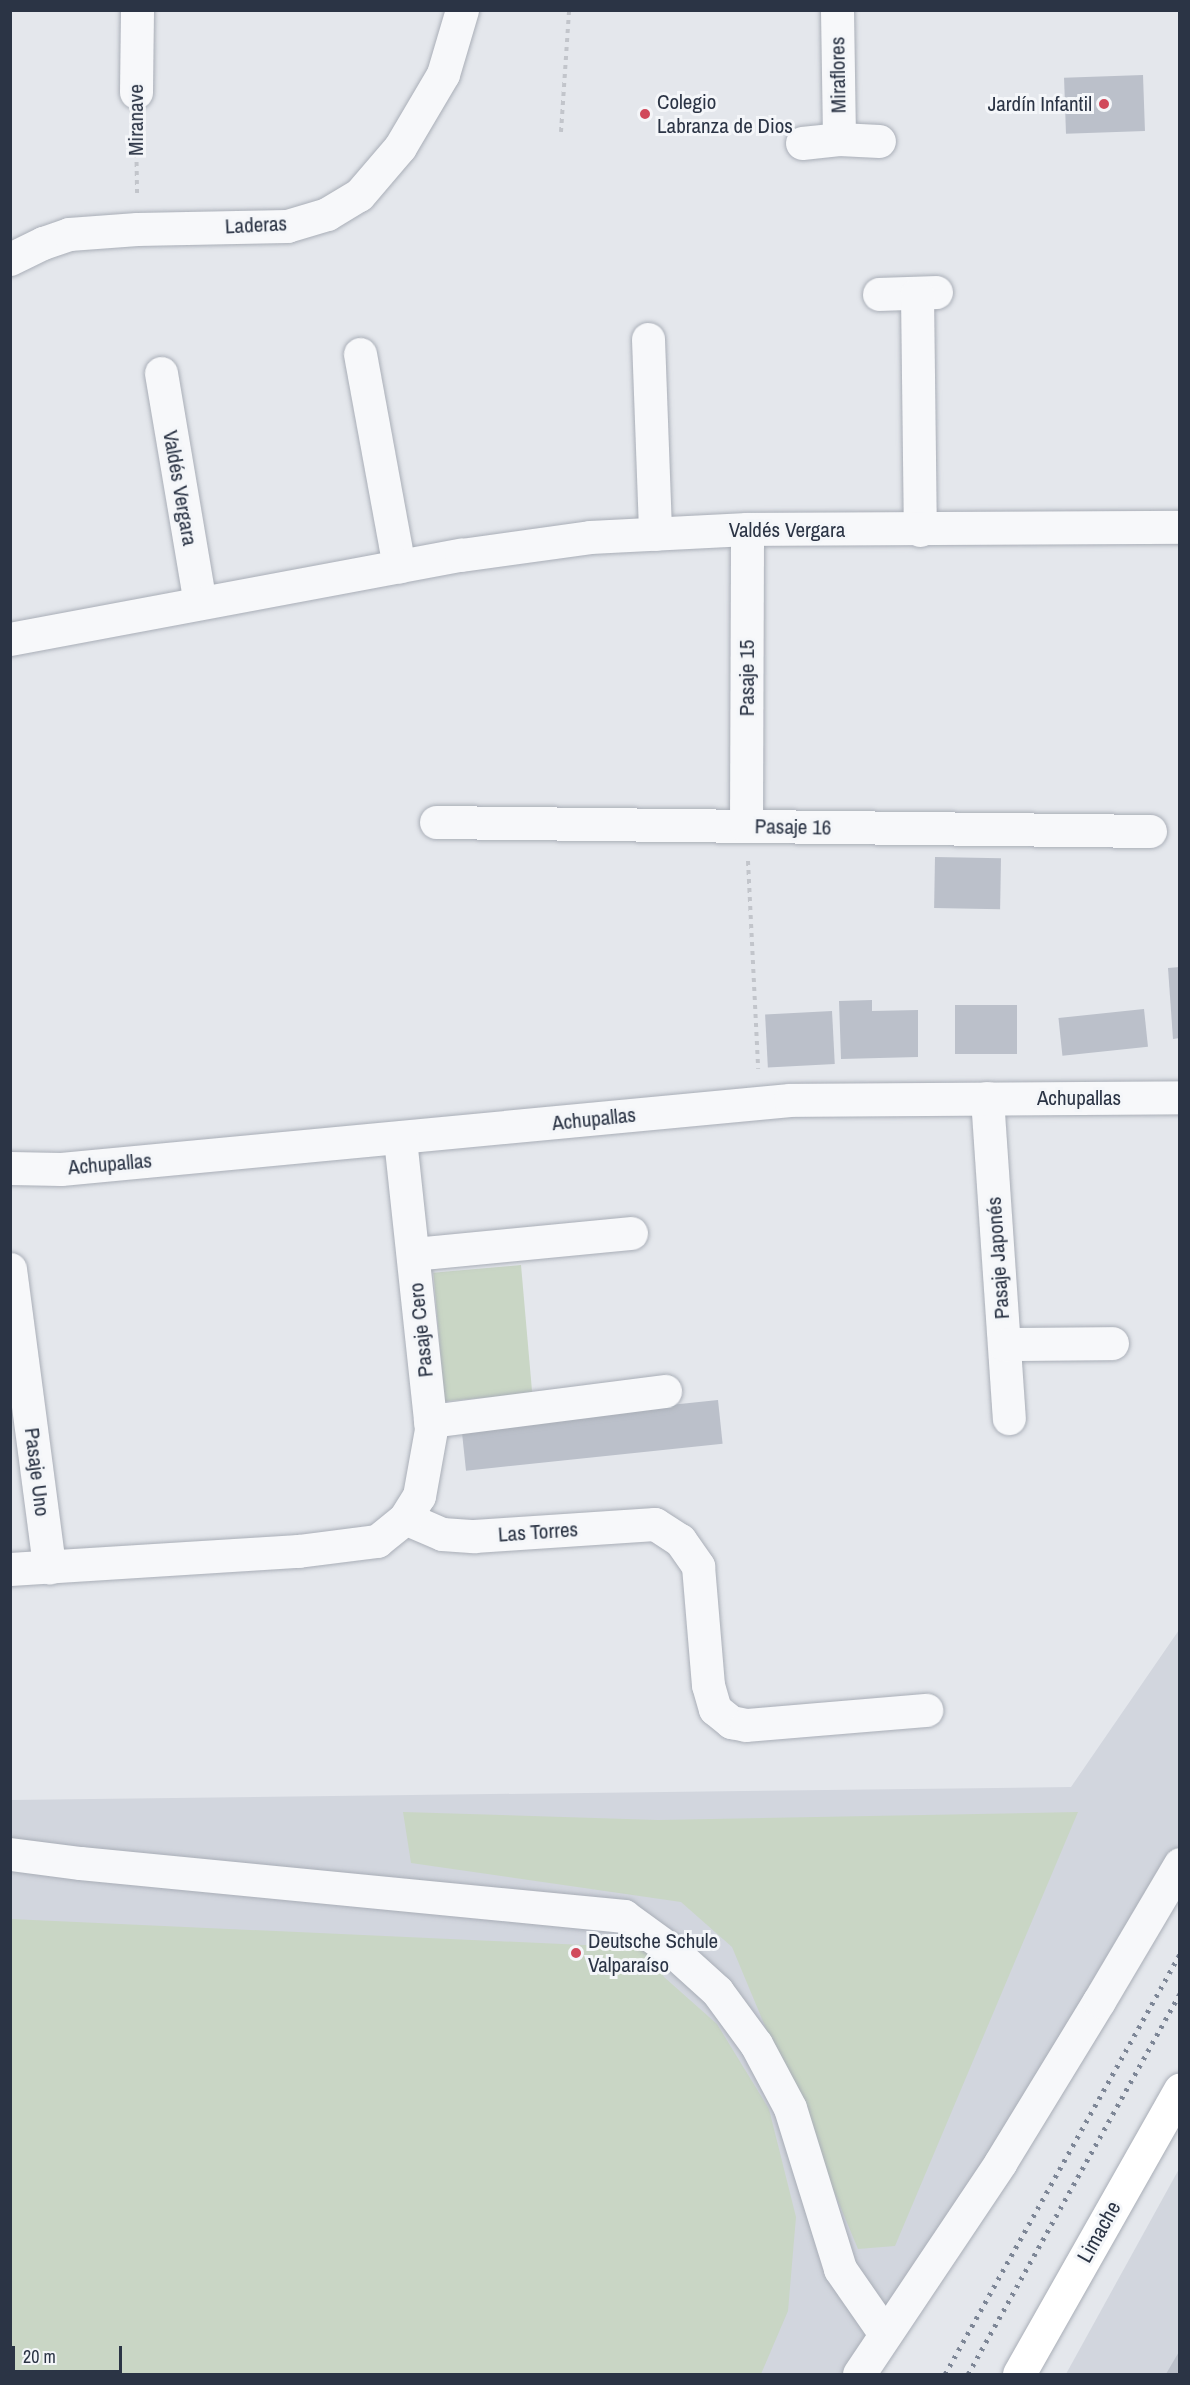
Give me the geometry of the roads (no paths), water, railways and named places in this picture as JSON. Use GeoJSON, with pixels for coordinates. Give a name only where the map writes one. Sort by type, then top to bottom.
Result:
{"type":"FeatureCollection","features":[{"type":"Feature","properties":{"kind":"main road","name":"Limache"},"geometry":{"type":"LineString","coordinates":[[1019,2374],[1179,2089]]}},
{"type":"Feature","properties":{"kind":"street","name":"Miranave"},"geometry":{"type":"LineString","coordinates":[[136,92],[137,10]]}},
{"type":"Feature","properties":{"kind":"street","name":"Laderas"},"geometry":{"type":"LineString","coordinates":[[10,259],[43,243],[69,234],[137,229],[287,226],[327,214],[359,195],[400,147],[443,74],[462,10]]}},
{"type":"Feature","properties":{"kind":"street","name":"Miraflores"},"geometry":{"type":"LineString","coordinates":[[837,10],[839,139]]}},
{"type":"Feature","properties":{"kind":"street","name":"Miraflores"},"geometry":{"type":"LineString","coordinates":[[801,142],[839,139],[879,141]]}},
{"type":"Feature","properties":{"kind":"street"},"geometry":{"type":"LineString","coordinates":[[879,294],[927,293],[920,530]]}},
{"type":"Feature","properties":{"kind":"street"},"geometry":{"type":"LineString","coordinates":[[648,339],[655,534]]}},
{"type":"Feature","properties":{"kind":"street"},"geometry":{"type":"LineString","coordinates":[[360,354],[399,566]]}},
{"type":"Feature","properties":{"kind":"street","name":"Valdés Vergara"},"geometry":{"type":"LineString","coordinates":[[161,373],[200,603]]}},
{"type":"Feature","properties":{"kind":"street","name":"Valdés Vergara"},"geometry":{"type":"LineString","coordinates":[[10,639],[399,566],[590,537],[747,529],[920,530],[1179,527]]}},
{"type":"Feature","properties":{"kind":"street","name":"Pasaje 15"},"geometry":{"type":"LineString","coordinates":[[746,826],[747,529]]}},
{"type":"Feature","properties":{"kind":"street","name":"Pasaje 16"},"geometry":{"type":"LineString","coordinates":[[436,822],[1150,831]]}},
{"type":"Feature","properties":{"kind":"street","name":"Achupallas"},"geometry":{"type":"LineString","coordinates":[[10,1168],[61,1169],[790,1100],[1179,1097]]}},
{"type":"Feature","properties":{"kind":"street","name":"Pasaje Japonés"},"geometry":{"type":"LineString","coordinates":[[987,1098],[1009,1418]]}},
{"type":"Feature","properties":{"kind":"street","name":"Pasaje Cero"},"geometry":{"type":"LineString","coordinates":[[400,1138],[430,1421],[419,1496],[405,1518]]}},
{"type":"Feature","properties":{"kind":"street"},"geometry":{"type":"LineString","coordinates":[[413,1254],[631,1233]]}},
{"type":"Feature","properties":{"kind":"street","name":"Pasaje Uno"},"geometry":{"type":"LineString","coordinates":[[10,1269],[49,1567]]}},
{"type":"Feature","properties":{"kind":"street"},"geometry":{"type":"LineString","coordinates":[[1004,1344],[1112,1343]]}},
{"type":"Feature","properties":{"kind":"street"},"geometry":{"type":"LineString","coordinates":[[430,1421],[665,1391]]}},
{"type":"Feature","properties":{"kind":"street"},"geometry":{"type":"LineString","coordinates":[[10,1569],[298,1551],[377,1541],[405,1518]]}},
{"type":"Feature","properties":{"kind":"street","name":"Las Torres"},"geometry":{"type":"LineString","coordinates":[[405,1518],[442,1534],[474,1536],[655,1524],[680,1540],[698,1566],[700,1617],[708,1685],[715,1709],[731,1722],[746,1725],[926,1710]]}},
{"type":"Feature","properties":{"kind":"street"},"geometry":{"type":"LineString","coordinates":[[10,1854],[92,1865],[624,1916],[675,1953],[717,1991],[756,2044],[790,2108],[840,2269],[885,2334]]}},
{"type":"Feature","properties":{"kind":"street"},"geometry":{"type":"LineString","coordinates":[[859,2374],[1006,2153],[1100,2001],[1179,1864]]}},
{"type":"Feature","properties":{"kind":"railway"},"geometry":{"type":"LineString","coordinates":[[945,2374],[1180,1953]]}},
{"type":"Feature","properties":{"kind":"railway"},"geometry":{"type":"LineString","coordinates":[[968,2374],[1180,1993]]}},
{"type":"Feature","properties":{"kind":"place","name":"Jardín Infantil"},"geometry":{"type":"Point","coordinates":[1104,104]}},
{"type":"Feature","properties":{"kind":"place","name":"Colegio Labranza de Dios"},"geometry":{"type":"Point","coordinates":[645,114]}},
{"type":"Feature","properties":{"kind":"place","name":"Deutsche Schule Valparaíso"},"geometry":{"type":"Point","coordinates":[576,1953]}}]}
